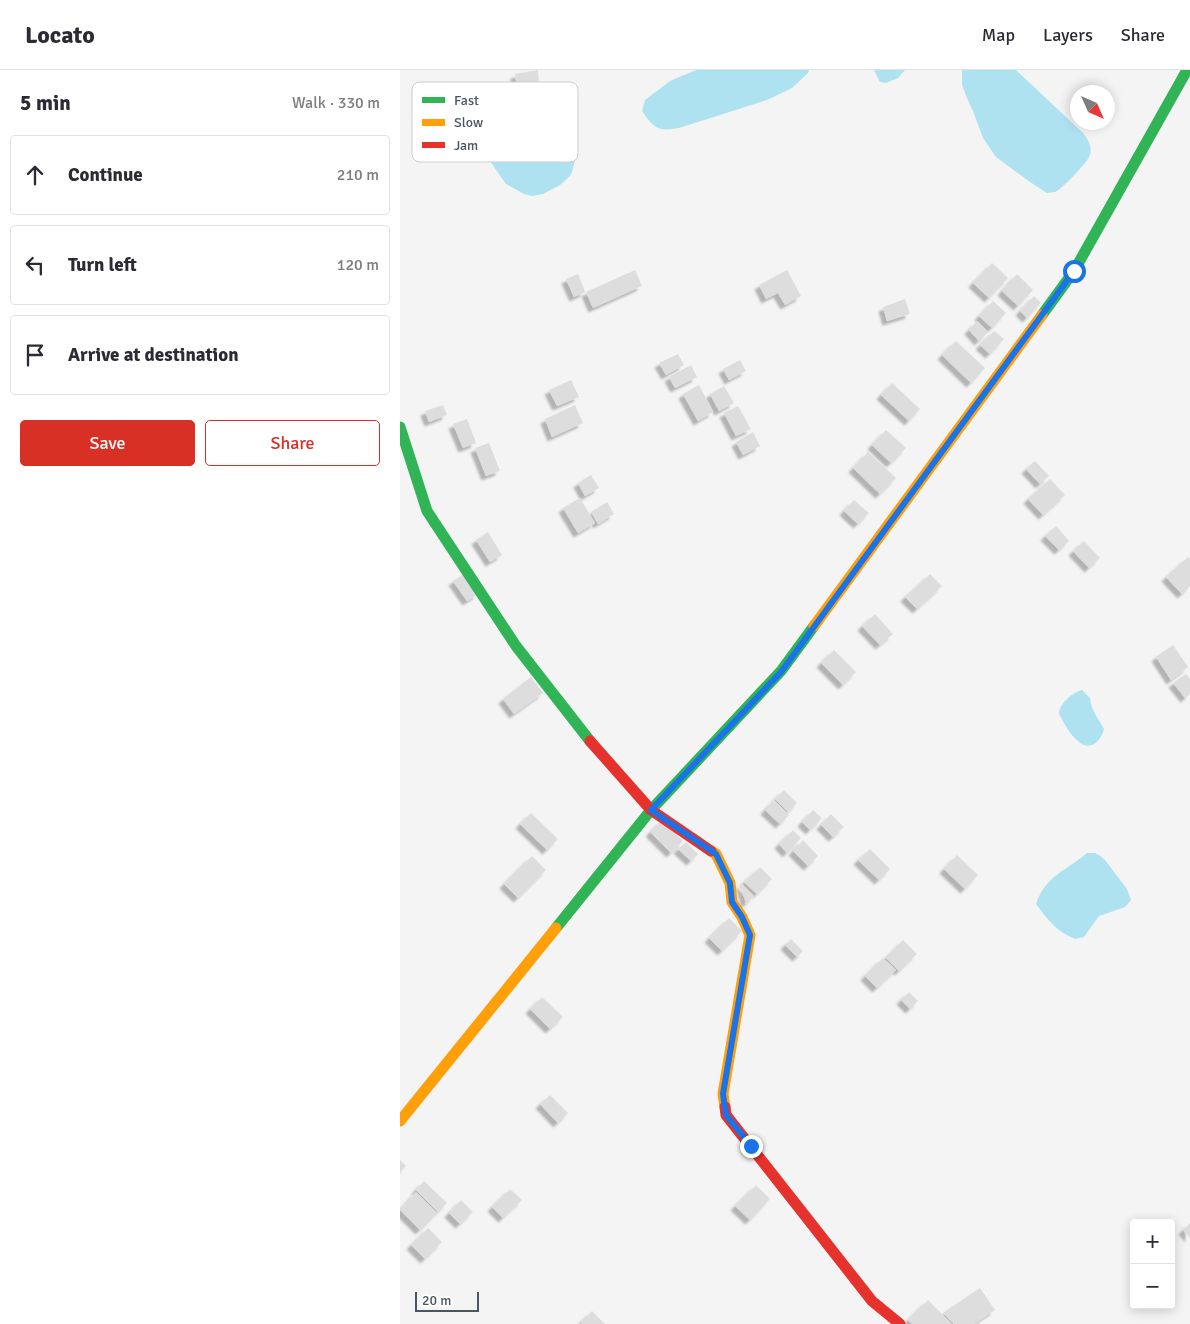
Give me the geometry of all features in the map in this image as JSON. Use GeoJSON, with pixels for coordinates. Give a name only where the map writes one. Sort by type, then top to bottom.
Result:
{"type":"FeatureCollection","features":[{"type":"Feature","properties":{"kind":"street"},"geometry":{"type":"LineString","coordinates":[[400,1121],[651,810],[781,672],[1074,271],[1188,70]]}},
{"type":"Feature","properties":{"kind":"street"},"geometry":{"type":"LineString","coordinates":[[400,427],[427,511],[516,646],[596,748],[651,810],[716,854],[730,883],[732,902],[742,917],[750,935],[723,1094],[726,1115],[872,1301],[900,1324]]}},
{"type":"Feature","properties":{"kind":"water"},"geometry":{"type":"Polygon","coordinates":[[[696,70],[809,70],[792,88],[767,100],[679,128],[661,129],[653,125],[642,111],[645,100],[670,81],[696,70]]]}},
{"type":"Feature","properties":{"kind":"water"},"geometry":{"type":"Polygon","coordinates":[[[874,70],[905,70],[898,78],[886,83],[880,82],[874,70]]]}},
{"type":"Feature","properties":{"kind":"water"},"geometry":{"type":"Polygon","coordinates":[[[962,70],[1016,70],[1070,121],[1070,130],[1080,130],[1084,134],[1090,148],[1087,160],[1058,190],[1047,193],[996,157],[983,138],[962,85],[962,70]]]}},
{"type":"Feature","properties":{"kind":"water"},"geometry":{"type":"Polygon","coordinates":[[[491,162],[574,162],[570,176],[560,185],[543,194],[532,196],[524,194],[506,184],[491,162]]]}},
{"type":"Feature","properties":{"kind":"water"},"geometry":{"type":"Polygon","coordinates":[[[1082,690],[1090,698],[1094,711],[1104,729],[1100,738],[1094,744],[1086,746],[1067,729],[1059,714],[1061,706],[1067,699],[1082,690]]]}},
{"type":"Feature","properties":{"kind":"water"},"geometry":{"type":"Polygon","coordinates":[[[1087,853],[1095,853],[1105,860],[1127,889],[1131,900],[1125,907],[1099,916],[1084,937],[1075,939],[1057,929],[1036,904],[1045,886],[1057,874],[1087,853]]]}},
{"type":"Feature","properties":{"kind":"building"},"geometry":{"type":"Polygon","coordinates":[[[538,70],[539,82],[516,82],[515,74],[538,70]]]}},
{"type":"Feature","properties":{"kind":"building"},"geometry":{"type":"Polygon","coordinates":[[[992,263],[1008,278],[989,298],[973,283],[992,263]]]}},
{"type":"Feature","properties":{"kind":"building"},"geometry":{"type":"Polygon","coordinates":[[[635,270],[642,286],[593,308],[586,292],[635,270]]]}},
{"type":"Feature","properties":{"kind":"building"},"geometry":{"type":"Polygon","coordinates":[[[787,270],[801,296],[785,305],[778,293],[766,299],[759,285],[787,270]]]}},
{"type":"Feature","properties":{"kind":"building"},"geometry":{"type":"Polygon","coordinates":[[[578,274],[585,292],[574,297],[566,279],[578,274]]]}},
{"type":"Feature","properties":{"kind":"building"},"geometry":{"type":"Polygon","coordinates":[[[1017,274],[1033,290],[1018,306],[1002,291],[1017,274]]]}},
{"type":"Feature","properties":{"kind":"building"},"geometry":{"type":"Polygon","coordinates":[[[1034,296],[1041,303],[1027,318],[1020,311],[1034,296]]]}},
{"type":"Feature","properties":{"kind":"building"},"geometry":{"type":"Polygon","coordinates":[[[905,299],[910,314],[887,321],[883,307],[905,299]]]}},
{"type":"Feature","properties":{"kind":"building"},"geometry":{"type":"Polygon","coordinates":[[[993,301],[1006,313],[992,328],[979,316],[993,301]]]}},
{"type":"Feature","properties":{"kind":"building"},"geometry":{"type":"Polygon","coordinates":[[[977,321],[988,332],[979,341],[969,330],[977,321]]]}},
{"type":"Feature","properties":{"kind":"building"},"geometry":{"type":"Polygon","coordinates":[[[994,331],[1004,339],[990,354],[980,345],[994,331]]]}},
{"type":"Feature","properties":{"kind":"building"},"geometry":{"type":"Polygon","coordinates":[[[956,341],[985,368],[971,383],[942,355],[956,341]]]}},
{"type":"Feature","properties":{"kind":"building"},"geometry":{"type":"Polygon","coordinates":[[[678,354],[684,365],[666,375],[659,363],[678,354]]]}},
{"type":"Feature","properties":{"kind":"building"},"geometry":{"type":"Polygon","coordinates":[[[740,360],[746,371],[729,380],[723,369],[740,360]]]}},
{"type":"Feature","properties":{"kind":"building"},"geometry":{"type":"Polygon","coordinates":[[[691,365],[697,377],[675,388],[669,377],[691,365]]]}},
{"type":"Feature","properties":{"kind":"building"},"geometry":{"type":"Polygon","coordinates":[[[571,380],[579,397],[557,406],[549,390],[571,380]]]}},
{"type":"Feature","properties":{"kind":"building"},"geometry":{"type":"Polygon","coordinates":[[[892,383],[920,409],[909,421],[881,395],[892,383]]]}},
{"type":"Feature","properties":{"kind":"building"},"geometry":{"type":"Polygon","coordinates":[[[699,385],[713,412],[698,421],[683,394],[699,385]]]}},
{"type":"Feature","properties":{"kind":"building"},"geometry":{"type":"Polygon","coordinates":[[[724,386],[734,403],[719,411],[710,394],[724,386]]]}},
{"type":"Feature","properties":{"kind":"building"},"geometry":{"type":"Polygon","coordinates":[[[443,405],[447,415],[429,422],[425,411],[443,405]]]}},
{"type":"Feature","properties":{"kind":"building"},"geometry":{"type":"Polygon","coordinates":[[[575,405],[583,423],[552,437],[545,419],[575,405]]]}},
{"type":"Feature","properties":{"kind":"building"},"geometry":{"type":"Polygon","coordinates":[[[738,406],[751,429],[736,436],[724,413],[738,406]]]}},
{"type":"Feature","properties":{"kind":"building"},"geometry":{"type":"Polygon","coordinates":[[[467,419],[476,443],[463,448],[453,424],[467,419]]]}},
{"type":"Feature","properties":{"kind":"building"},"geometry":{"type":"Polygon","coordinates":[[[886,430],[906,448],[891,463],[872,445],[886,430]]]}},
{"type":"Feature","properties":{"kind":"building"},"geometry":{"type":"Polygon","coordinates":[[[753,432],[760,446],[743,455],[736,442],[753,432]]]}},
{"type":"Feature","properties":{"kind":"building"},"geometry":{"type":"Polygon","coordinates":[[[489,443],[500,471],[486,476],[475,448],[489,443]]]}},
{"type":"Feature","properties":{"kind":"building"},"geometry":{"type":"Polygon","coordinates":[[[868,452],[896,478],[880,494],[853,468],[868,452]]]}},
{"type":"Feature","properties":{"kind":"building"},"geometry":{"type":"Polygon","coordinates":[[[1035,461],[1049,476],[1040,484],[1026,469],[1035,461]]]}},
{"type":"Feature","properties":{"kind":"building"},"geometry":{"type":"Polygon","coordinates":[[[591,475],[599,488],[585,496],[578,483],[591,475]]]}},
{"type":"Feature","properties":{"kind":"building"},"geometry":{"type":"Polygon","coordinates":[[[1050,479],[1065,495],[1043,515],[1028,499],[1050,479]]]}},
{"type":"Feature","properties":{"kind":"building"},"geometry":{"type":"Polygon","coordinates":[[[580,498],[595,523],[578,533],[563,508],[580,498]]]}},
{"type":"Feature","properties":{"kind":"building"},"geometry":{"type":"Polygon","coordinates":[[[854,500],[869,513],[858,524],[844,511],[854,500]]]}},
{"type":"Feature","properties":{"kind":"building"},"geometry":{"type":"Polygon","coordinates":[[[607,502],[614,514],[598,524],[591,512],[607,502]]]}},
{"type":"Feature","properties":{"kind":"building"},"geometry":{"type":"Polygon","coordinates":[[[1056,526],[1069,541],[1059,550],[1045,536],[1056,526]]]}},
{"type":"Feature","properties":{"kind":"building"},"geometry":{"type":"Polygon","coordinates":[[[488,532],[502,555],[490,562],[476,540],[488,532]]]}},
{"type":"Feature","properties":{"kind":"building"},"geometry":{"type":"Polygon","coordinates":[[[1084,541],[1100,558],[1089,568],[1073,551],[1084,541]]]}},
{"type":"Feature","properties":{"kind":"building"},"geometry":{"type":"Polygon","coordinates":[[[1188,557],[1190,558],[1190,586],[1182,594],[1166,577],[1188,557]]]}},
{"type":"Feature","properties":{"kind":"building"},"geometry":{"type":"Polygon","coordinates":[[[464,574],[478,594],[467,601],[453,581],[464,574]]]}},
{"type":"Feature","properties":{"kind":"building"},"geometry":{"type":"Polygon","coordinates":[[[930,574],[942,586],[917,609],[905,597],[930,574]]]}},
{"type":"Feature","properties":{"kind":"building"},"geometry":{"type":"Polygon","coordinates":[[[875,614],[893,634],[880,645],[862,626],[875,614]]]}},
{"type":"Feature","properties":{"kind":"building"},"geometry":{"type":"Polygon","coordinates":[[[1173,645],[1188,667],[1171,680],[1156,657],[1173,645]]]}},
{"type":"Feature","properties":{"kind":"building"},"geometry":{"type":"Polygon","coordinates":[[[834,650],[856,672],[843,685],[821,663],[834,650]]]}},
{"type":"Feature","properties":{"kind":"building"},"geometry":{"type":"Polygon","coordinates":[[[1186,674],[1190,679],[1190,694],[1185,698],[1173,683],[1186,674]]]}},
{"type":"Feature","properties":{"kind":"building"},"geometry":{"type":"Polygon","coordinates":[[[531,677],[543,693],[514,714],[503,699],[531,677]]]}},
{"type":"Feature","properties":{"kind":"building"},"geometry":{"type":"Polygon","coordinates":[[[784,790],[797,803],[788,812],[775,799],[784,790]]]}},
{"type":"Feature","properties":{"kind":"building"},"geometry":{"type":"Polygon","coordinates":[[[774,800],[789,815],[780,824],[765,810],[774,800]]]}},
{"type":"Feature","properties":{"kind":"building"},"geometry":{"type":"Polygon","coordinates":[[[813,810],[822,818],[810,830],[802,822],[813,810]]]}},
{"type":"Feature","properties":{"kind":"building"},"geometry":{"type":"Polygon","coordinates":[[[531,813],[558,839],[547,850],[520,824],[531,813]]]}},
{"type":"Feature","properties":{"kind":"building"},"geometry":{"type":"Polygon","coordinates":[[[831,814],[844,827],[833,837],[821,825],[831,814]]]}},
{"type":"Feature","properties":{"kind":"building"},"geometry":{"type":"Polygon","coordinates":[[[662,820],[683,841],[671,853],[650,832],[662,820]]]}},
{"type":"Feature","properties":{"kind":"building"},"geometry":{"type":"Polygon","coordinates":[[[793,830],[801,838],[787,853],[779,844],[793,830]]]}},
{"type":"Feature","properties":{"kind":"building"},"geometry":{"type":"Polygon","coordinates":[[[803,840],[818,856],[808,866],[793,851],[803,840]]]}},
{"type":"Feature","properties":{"kind":"building"},"geometry":{"type":"Polygon","coordinates":[[[686,842],[698,854],[691,861],[678,849],[686,842]]]}},
{"type":"Feature","properties":{"kind":"building"},"geometry":{"type":"Polygon","coordinates":[[[870,849],[890,869],[879,880],[858,860],[870,849]]]}},
{"type":"Feature","properties":{"kind":"building"},"geometry":{"type":"Polygon","coordinates":[[[957,855],[978,875],[965,889],[944,869],[957,855]]]}},
{"type":"Feature","properties":{"kind":"building"},"geometry":{"type":"Polygon","coordinates":[[[532,856],[546,870],[518,898],[504,884],[532,856]]]}},
{"type":"Feature","properties":{"kind":"building"},"geometry":{"type":"Polygon","coordinates":[[[760,867],[772,879],[757,894],[744,882],[760,867]]]}},
{"type":"Feature","properties":{"kind":"building"},"geometry":{"type":"Polygon","coordinates":[[[740,882],[754,896],[746,904],[740,882]]]}},
{"type":"Feature","properties":{"kind":"building"},"geometry":{"type":"Polygon","coordinates":[[[729,918],[742,931],[722,951],[709,938],[729,918]]]}},
{"type":"Feature","properties":{"kind":"building"},"geometry":{"type":"Polygon","coordinates":[[[791,939],[803,951],[797,957],[785,945],[791,939]]]}},
{"type":"Feature","properties":{"kind":"building"},"geometry":{"type":"Polygon","coordinates":[[[903,940],[917,954],[899,971],[886,958],[903,940]]]}},
{"type":"Feature","properties":{"kind":"building"},"geometry":{"type":"Polygon","coordinates":[[[883,958],[896,970],[877,988],[865,976],[883,958]]]}},
{"type":"Feature","properties":{"kind":"building"},"geometry":{"type":"Polygon","coordinates":[[[909,992],[918,1001],[910,1009],[901,1000],[909,992]]]}},
{"type":"Feature","properties":{"kind":"building"},"geometry":{"type":"Polygon","coordinates":[[[542,997],[563,1017],[550,1029],[530,1009],[542,997]]]}},
{"type":"Feature","properties":{"kind":"building"},"geometry":{"type":"Polygon","coordinates":[[[550,1095],[568,1113],[558,1123],[540,1104],[550,1095]]]}},
{"type":"Feature","properties":{"kind":"building"},"geometry":{"type":"Polygon","coordinates":[[[400,1160],[406,1166],[400,1172],[400,1160]]]}},
{"type":"Feature","properties":{"kind":"building"},"geometry":{"type":"Polygon","coordinates":[[[424,1181],[447,1203],[438,1212],[416,1190],[424,1181]]]}},
{"type":"Feature","properties":{"kind":"building"},"geometry":{"type":"Polygon","coordinates":[[[756,1185],[770,1199],[750,1220],[735,1206],[756,1185]]]}},
{"type":"Feature","properties":{"kind":"building"},"geometry":{"type":"Polygon","coordinates":[[[510,1189],[522,1200],[503,1218],[492,1207],[510,1189]]]}},
{"type":"Feature","properties":{"kind":"building"},"geometry":{"type":"Polygon","coordinates":[[[416,1192],[437,1213],[420,1230],[400,1210],[416,1192]]]}},
{"type":"Feature","properties":{"kind":"building"},"geometry":{"type":"Polygon","coordinates":[[[461,1200],[473,1212],[460,1224],[449,1213],[461,1200]]]}},
{"type":"Feature","properties":{"kind":"building"},"geometry":{"type":"Polygon","coordinates":[[[1190,1223],[1190,1238],[1183,1230],[1190,1223]]]}},
{"type":"Feature","properties":{"kind":"building"},"geometry":{"type":"Polygon","coordinates":[[[428,1228],[442,1242],[425,1259],[411,1245],[428,1228]]]}},
{"type":"Feature","properties":{"kind":"building"},"geometry":{"type":"Polygon","coordinates":[[[980,1288],[995,1310],[974,1324],[954,1324],[943,1313],[980,1288]]]}},
{"type":"Feature","properties":{"kind":"building"},"geometry":{"type":"Polygon","coordinates":[[[928,1300],[952,1324],[912,1324],[908,1320],[928,1300]]]}},
{"type":"Feature","properties":{"kind":"building"},"geometry":{"type":"Polygon","coordinates":[[[592,1311],[605,1324],[582,1324],[581,1322],[592,1311]]]}},
{"type":"Feature","properties":{"kind":"traffic: fast"},"geometry":{"type":"LineString","coordinates":[[1042,315],[1074,271],[1187,70]]}},
{"type":"Feature","properties":{"kind":"traffic: fast"},"geometry":{"type":"LineString","coordinates":[[400,427],[427,511],[516,646],[590,741]]}},
{"type":"Feature","properties":{"kind":"traffic: fast"},"geometry":{"type":"LineString","coordinates":[[556,928],[651,810],[781,671],[814,626]]}},
{"type":"Feature","properties":{"kind":"traffic: slow"},"geometry":{"type":"LineString","coordinates":[[814,626],[1042,315]]}},
{"type":"Feature","properties":{"kind":"traffic: slow"},"geometry":{"type":"LineString","coordinates":[[711,851],[716,854],[730,883],[732,902],[742,917],[750,935],[723,1094],[725,1107]]}},
{"type":"Feature","properties":{"kind":"traffic: slow"},"geometry":{"type":"LineString","coordinates":[[400,1121],[556,928]]}},
{"type":"Feature","properties":{"kind":"traffic: jam"},"geometry":{"type":"LineString","coordinates":[[590,741],[651,810],[711,851]]}},
{"type":"Feature","properties":{"kind":"traffic: jam"},"geometry":{"type":"LineString","coordinates":[[725,1107],[726,1115],[872,1301],[900,1324]]}},
{"type":"Feature","properties":{"kind":"route"},"geometry":{"type":"LineString","coordinates":[[751,1146],[726,1115],[723,1094],[750,935],[742,917],[732,902],[730,883],[716,854],[651,810],[781,672],[1074,271]]}}]}
